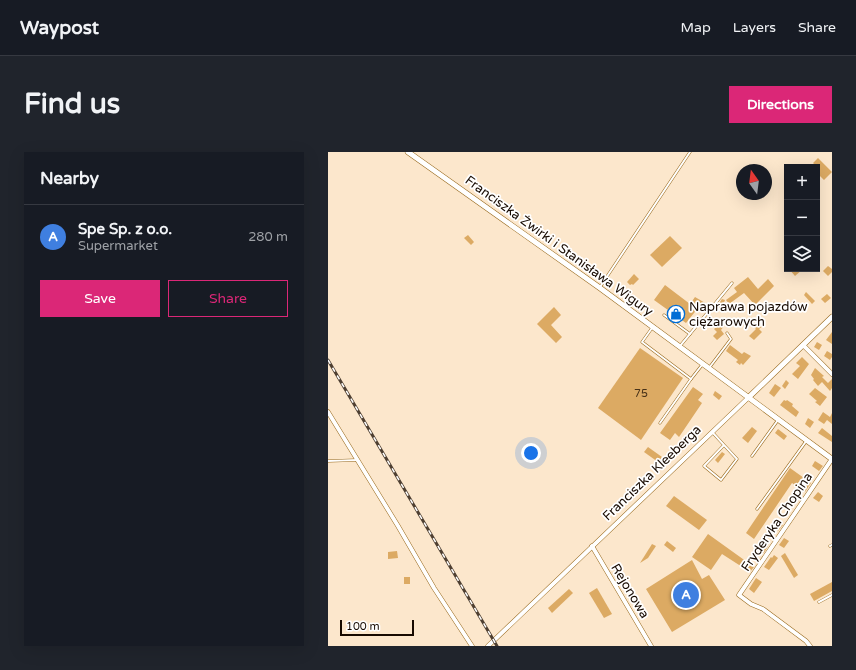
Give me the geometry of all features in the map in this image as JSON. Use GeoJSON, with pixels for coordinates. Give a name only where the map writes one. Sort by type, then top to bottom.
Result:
{"type":"FeatureCollection","features":[{"type":"Feature","properties":{"kind":"street","name":"Franciszka Żwirki i Stanisława Wigury"},"geometry":{"type":"LineString","coordinates":[[408,152],[600,288],[832,459]]}},
{"type":"Feature","properties":{"kind":"street","name":"Franciszka Kleeberga"},"geometry":{"type":"LineString","coordinates":[[488,646],[832,317]]}},
{"type":"Feature","properties":{"kind":"street"},"geometry":{"type":"LineString","coordinates":[[803,346],[832,374]]}},
{"type":"Feature","properties":{"kind":"street"},"geometry":{"type":"LineString","coordinates":[[328,412],[434,588],[472,646]]}},
{"type":"Feature","properties":{"kind":"street","name":"Fryderyka Chopina"},"geometry":{"type":"LineString","coordinates":[[810,646],[806,641],[763,609],[751,604],[739,595],[832,459]]}},
{"type":"Feature","properties":{"kind":"street","name":"Rejonowa"},"geometry":{"type":"LineString","coordinates":[[592,546],[651,646]]}},
{"type":"Feature","properties":{"kind":"lane"},"geometry":{"type":"LineString","coordinates":[[600,288],[690,152]]}},
{"type":"Feature","properties":{"kind":"lane"},"geometry":{"type":"LineString","coordinates":[[679,347],[732,283]]}},
{"type":"Feature","properties":{"kind":"lane"},"geometry":{"type":"LineString","coordinates":[[664,315],[690,334]]}},
{"type":"Feature","properties":{"kind":"lane"},"geometry":{"type":"LineString","coordinates":[[653,327],[642,342],[691,379]]}},
{"type":"Feature","properties":{"kind":"lane"},"geometry":{"type":"LineString","coordinates":[[709,368],[731,339],[727,333]]}},
{"type":"Feature","properties":{"kind":"lane"},"geometry":{"type":"LineString","coordinates":[[660,423],[702,364]]}},
{"type":"Feature","properties":{"kind":"lane"},"geometry":{"type":"LineString","coordinates":[[752,456],[779,419]]}},
{"type":"Feature","properties":{"kind":"lane"},"geometry":{"type":"LineString","coordinates":[[712,432],[737,459],[721,480],[704,466],[724,445]]}},
{"type":"Feature","properties":{"kind":"lane"},"geometry":{"type":"LineString","coordinates":[[757,509],[807,440]]}},
{"type":"Feature","properties":{"kind":"lane"},"geometry":{"type":"LineString","coordinates":[[328,461],[357,460]]}},
{"type":"Feature","properties":{"kind":"lane"},"geometry":{"type":"LineString","coordinates":[[819,602],[832,595]]}},
{"type":"Feature","properties":{"kind":"building"},"geometry":{"type":"Polygon","coordinates":[[[818,158],[832,172],[824,180],[820,176],[820,164],[813,163],[818,158]]]}},
{"type":"Feature","properties":{"kind":"building"},"geometry":{"type":"Polygon","coordinates":[[[468,235],[474,242],[471,245],[464,238],[468,235]]]}},
{"type":"Feature","properties":{"kind":"building"},"geometry":{"type":"Polygon","coordinates":[[[670,236],[682,248],[662,267],[650,255],[670,236]]]}},
{"type":"Feature","properties":{"kind":"building"},"geometry":{"type":"Polygon","coordinates":[[[828,266],[832,269],[832,272],[828,276],[823,271],[828,266]]]}},
{"type":"Feature","properties":{"kind":"building"},"geometry":{"type":"Polygon","coordinates":[[[792,272],[800,272],[795,276],[792,272]]]}},
{"type":"Feature","properties":{"kind":"building"},"geometry":{"type":"Polygon","coordinates":[[[634,274],[639,279],[633,285],[630,285],[627,282],[634,274]]]}},
{"type":"Feature","properties":{"kind":"building"},"geometry":{"type":"Polygon","coordinates":[[[748,277],[758,289],[768,279],[774,286],[755,305],[744,293],[729,304],[726,300],[737,292],[734,288],[748,277]]]}},
{"type":"Feature","properties":{"kind":"building"},"geometry":{"type":"Polygon","coordinates":[[[665,285],[690,304],[695,297],[707,304],[703,311],[698,308],[686,323],[654,300],[665,285]]]}},
{"type":"Feature","properties":{"kind":"building"},"geometry":{"type":"Polygon","coordinates":[[[806,292],[815,301],[812,304],[804,295],[806,292]]]}},
{"type":"Feature","properties":{"kind":"building"},"geometry":{"type":"Polygon","coordinates":[[[827,294],[831,298],[825,303],[821,299],[827,294]]]}},
{"type":"Feature","properties":{"kind":"building"},"geometry":{"type":"Polygon","coordinates":[[[722,299],[725,300],[721,310],[716,308],[722,299]]]}},
{"type":"Feature","properties":{"kind":"building"},"geometry":{"type":"Polygon","coordinates":[[[554,307],[561,315],[551,325],[562,337],[556,343],[537,324],[554,307]]]}},
{"type":"Feature","properties":{"kind":"building"},"geometry":{"type":"Polygon","coordinates":[[[759,322],[763,326],[759,329],[762,332],[754,340],[749,336],[756,329],[754,327],[759,322]]]}},
{"type":"Feature","properties":{"kind":"building"},"geometry":{"type":"Polygon","coordinates":[[[721,323],[724,326],[721,330],[724,334],[717,340],[713,336],[717,332],[714,329],[721,323]]]}},
{"type":"Feature","properties":{"kind":"building"},"geometry":{"type":"Polygon","coordinates":[[[832,332],[832,344],[826,340],[832,332]]]}},
{"type":"Feature","properties":{"kind":"building"},"geometry":{"type":"Polygon","coordinates":[[[817,342],[822,345],[819,350],[814,347],[817,342]]]}},
{"type":"Feature","properties":{"kind":"building"},"geometry":{"type":"Polygon","coordinates":[[[730,345],[742,354],[744,352],[751,356],[743,365],[736,362],[738,360],[726,351],[730,345]]]}},
{"type":"Feature","properties":{"kind":"building"},"geometry":{"type":"Polygon","coordinates":[[[640,348],[683,378],[641,440],[598,408],[640,348]]]}},
{"type":"Feature","properties":{"kind":"building"},"geometry":{"type":"Polygon","coordinates":[[[827,351],[832,354],[830,360],[824,356],[827,351]]]}},
{"type":"Feature","properties":{"kind":"building"},"geometry":{"type":"Polygon","coordinates":[[[802,357],[809,364],[798,379],[792,374],[800,366],[796,363],[802,357]]]}},
{"type":"Feature","properties":{"kind":"building"},"geometry":{"type":"Polygon","coordinates":[[[815,368],[824,376],[822,377],[828,383],[832,379],[832,388],[830,391],[822,382],[818,386],[813,380],[814,379],[811,375],[815,368]]]}},
{"type":"Feature","properties":{"kind":"building"},"geometry":{"type":"Polygon","coordinates":[[[786,380],[789,383],[785,389],[782,386],[786,380]]]}},
{"type":"Feature","properties":{"kind":"building"},"geometry":{"type":"Polygon","coordinates":[[[775,384],[781,388],[774,397],[769,393],[775,384]]]}},
{"type":"Feature","properties":{"kind":"building"},"geometry":{"type":"Polygon","coordinates":[[[693,387],[703,394],[698,400],[702,403],[679,437],[675,433],[670,440],[660,433],[693,387]]]}},
{"type":"Feature","properties":{"kind":"building"},"geometry":{"type":"Polygon","coordinates":[[[815,388],[827,397],[820,406],[809,394],[815,388]]]}},
{"type":"Feature","properties":{"kind":"building"},"geometry":{"type":"Polygon","coordinates":[[[715,391],[722,396],[719,400],[713,395],[715,391]]]}},
{"type":"Feature","properties":{"kind":"building"},"geometry":{"type":"Polygon","coordinates":[[[784,400],[787,400],[793,404],[792,406],[799,412],[796,417],[780,405],[784,400]]]}},
{"type":"Feature","properties":{"kind":"building"},"geometry":{"type":"Polygon","coordinates":[[[823,412],[830,417],[832,413],[832,424],[827,420],[824,424],[818,420],[823,412]]]}},
{"type":"Feature","properties":{"kind":"building"},"geometry":{"type":"Polygon","coordinates":[[[808,418],[814,422],[810,428],[805,424],[808,418]]]}},
{"type":"Feature","properties":{"kind":"building"},"geometry":{"type":"Polygon","coordinates":[[[752,427],[757,431],[748,443],[742,438],[752,427]]]}},
{"type":"Feature","properties":{"kind":"building"},"geometry":{"type":"Polygon","coordinates":[[[822,428],[832,436],[832,442],[818,433],[822,428]]]}},
{"type":"Feature","properties":{"kind":"building"},"geometry":{"type":"Polygon","coordinates":[[[778,429],[787,436],[784,440],[775,433],[778,429]]]}},
{"type":"Feature","properties":{"kind":"building"},"geometry":{"type":"Polygon","coordinates":[[[648,447],[662,457],[658,462],[644,452],[648,447]]]}},
{"type":"Feature","properties":{"kind":"building"},"geometry":{"type":"Polygon","coordinates":[[[722,452],[725,454],[718,463],[715,460],[722,452]]]}},
{"type":"Feature","properties":{"kind":"building"},"geometry":{"type":"Polygon","coordinates":[[[815,461],[823,466],[819,471],[812,466],[815,461]]]}},
{"type":"Feature","properties":{"kind":"building"},"geometry":{"type":"Polygon","coordinates":[[[790,468],[811,483],[805,492],[792,483],[754,539],[746,533],[790,468]]]}},
{"type":"Feature","properties":{"kind":"building"},"geometry":{"type":"Polygon","coordinates":[[[818,492],[823,496],[819,502],[813,498],[818,492]]]}},
{"type":"Feature","properties":{"kind":"building"},"geometry":{"type":"Polygon","coordinates":[[[674,496],[707,520],[699,530],[666,506],[674,496]]]}},
{"type":"Feature","properties":{"kind":"building"},"geometry":{"type":"Polygon","coordinates":[[[776,522],[783,525],[778,531],[773,526],[776,522]]]}},
{"type":"Feature","properties":{"kind":"building"},"geometry":{"type":"Polygon","coordinates":[[[708,534],[754,567],[750,572],[722,554],[711,570],[692,557],[708,534]]]}},
{"type":"Feature","properties":{"kind":"building"},"geometry":{"type":"Polygon","coordinates":[[[784,538],[789,541],[784,548],[779,545],[784,538]]]}},
{"type":"Feature","properties":{"kind":"building"},"geometry":{"type":"Polygon","coordinates":[[[667,541],[676,548],[673,552],[664,545],[667,541]]]}},
{"type":"Feature","properties":{"kind":"building"},"geometry":{"type":"Polygon","coordinates":[[[652,544],[656,546],[648,558],[640,563],[652,544]]]}},
{"type":"Feature","properties":{"kind":"building"},"geometry":{"type":"Polygon","coordinates":[[[765,544],[768,546],[764,553],[760,550],[765,544]]]}},
{"type":"Feature","properties":{"kind":"building"},"geometry":{"type":"Polygon","coordinates":[[[397,551],[398,558],[388,559],[388,552],[397,551]]]}},
{"type":"Feature","properties":{"kind":"building"},"geometry":{"type":"Polygon","coordinates":[[[785,553],[798,575],[794,578],[781,556],[785,553]]]}},
{"type":"Feature","properties":{"kind":"building"},"geometry":{"type":"Polygon","coordinates":[[[774,555],[778,558],[769,570],[764,567],[774,555]]]}},
{"type":"Feature","properties":{"kind":"building"},"geometry":{"type":"Polygon","coordinates":[[[692,560],[702,579],[709,575],[725,600],[672,632],[646,589],[692,560]]]}},
{"type":"Feature","properties":{"kind":"building"},"geometry":{"type":"Polygon","coordinates":[[[404,577],[410,577],[410,584],[404,584],[404,577]]]}},
{"type":"Feature","properties":{"kind":"building"},"geometry":{"type":"Polygon","coordinates":[[[756,578],[762,582],[754,593],[749,589],[756,578]]]}},
{"type":"Feature","properties":{"kind":"building"},"geometry":{"type":"Polygon","coordinates":[[[832,582],[832,591],[814,601],[810,594],[832,582]]]}},
{"type":"Feature","properties":{"kind":"building"},"geometry":{"type":"Polygon","coordinates":[[[597,588],[612,614],[604,618],[589,593],[597,588]]]}},
{"type":"Feature","properties":{"kind":"building"},"geometry":{"type":"Polygon","coordinates":[[[569,589],[573,593],[552,613],[548,608],[569,589]]]}},
{"type":"Feature","properties":{"kind":"railway"},"geometry":{"type":"LineString","coordinates":[[328,360],[497,646]]}},
{"type":"Feature","properties":{"kind":"place","name":"Naprawa pojazdów ciężarowych"},"geometry":{"type":"Point","coordinates":[676,314]}},
{"type":"Feature","properties":{"kind":"place","name":"Spe Sp. z o.o."},"geometry":{"type":"Point","coordinates":[686,595]}}]}
